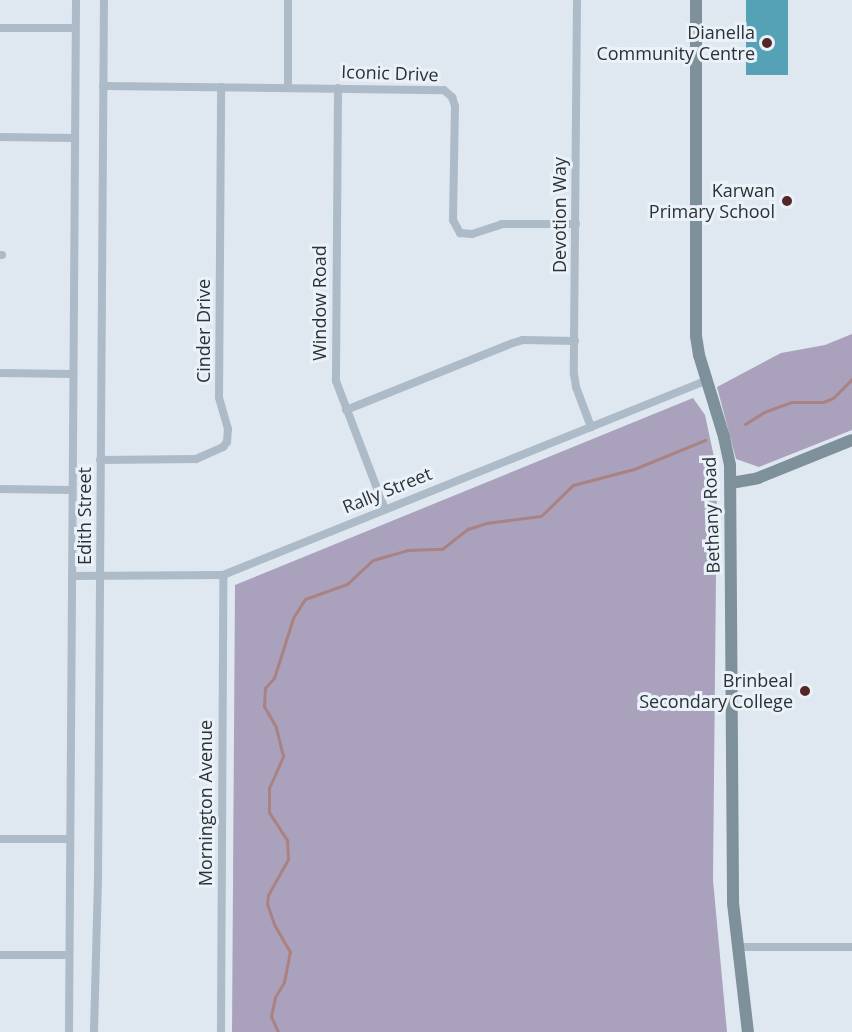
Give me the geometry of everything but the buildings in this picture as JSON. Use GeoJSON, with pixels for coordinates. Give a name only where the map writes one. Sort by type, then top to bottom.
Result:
{"type":"FeatureCollection","features":[{"type":"Feature","properties":{"kind":"street","name":"Edith Street"},"geometry":{"type":"LineString","coordinates":[[69,1032],[76,0]]}},
{"type":"Feature","properties":{"kind":"street","name":"Edith Street"},"geometry":{"type":"LineString","coordinates":[[94,1032],[104,0]]}},
{"type":"Feature","properties":{"kind":"street"},"geometry":{"type":"LineString","coordinates":[[288,0],[288,88]]}},
{"type":"Feature","properties":{"kind":"street","name":"Devotion Way"},"geometry":{"type":"LineString","coordinates":[[577,0],[576,387],[591,427]]}},
{"type":"Feature","properties":{"kind":"street","name":"Bethany Road"},"geometry":{"type":"LineString","coordinates":[[696,0],[695,315],[699,356],[705,381],[728,451],[732,891],[736,948],[748,1032]]}},
{"type":"Feature","properties":{"kind":"street"},"geometry":{"type":"LineString","coordinates":[[0,27],[75,28]]}},
{"type":"Feature","properties":{"kind":"street","name":"Iconic Drive"},"geometry":{"type":"LineString","coordinates":[[103,86],[437,88],[450,94],[455,106],[453,220],[460,233],[466,236],[502,224],[576,224]]}},
{"type":"Feature","properties":{"kind":"street","name":"Cinder Drive"},"geometry":{"type":"LineString","coordinates":[[100,460],[196,459],[224,447],[227,442],[228,429],[219,397],[221,87]]}},
{"type":"Feature","properties":{"kind":"street","name":"Window Road"},"geometry":{"type":"LineString","coordinates":[[338,88],[335,370],[339,393],[386,509]]}},
{"type":"Feature","properties":{"kind":"street"},"geometry":{"type":"LineString","coordinates":[[0,137],[75,138]]}},
{"type":"Feature","properties":{"kind":"street"},"geometry":{"type":"LineString","coordinates":[[346,411],[513,343],[523,340],[575,340]]}},
{"type":"Feature","properties":{"kind":"street"},"geometry":{"type":"LineString","coordinates":[[0,373],[73,374]]}},
{"type":"Feature","properties":{"kind":"street","name":"Rally Street"},"geometry":{"type":"LineString","coordinates":[[72,576],[223,575],[705,381]]}},
{"type":"Feature","properties":{"kind":"street"},"geometry":{"type":"LineString","coordinates":[[730,483],[758,478],[852,440]]}},
{"type":"Feature","properties":{"kind":"street"},"geometry":{"type":"LineString","coordinates":[[0,489],[72,490]]}},
{"type":"Feature","properties":{"kind":"street","name":"Mornington Avenue"},"geometry":{"type":"LineString","coordinates":[[221,1032],[223,575]]}},
{"type":"Feature","properties":{"kind":"street"},"geometry":{"type":"LineString","coordinates":[[0,839],[70,839]]}},
{"type":"Feature","properties":{"kind":"street"},"geometry":{"type":"LineString","coordinates":[[736,948],[852,947]]}},
{"type":"Feature","properties":{"kind":"street"},"geometry":{"type":"LineString","coordinates":[[0,955],[69,955]]}},
{"type":"Feature","properties":{"kind":"shaded area"},"geometry":{"type":"Polygon","coordinates":[[[852,334],[852,430],[759,467],[736,459],[717,387],[781,353],[825,345],[852,334]]]}},
{"type":"Feature","properties":{"kind":"shaded area"},"geometry":{"type":"Polygon","coordinates":[[[693,398],[705,415],[717,471],[713,880],[727,1032],[232,1032],[235,585],[693,398]]]}},
{"type":"Feature","properties":{"kind":"waterway"},"geometry":{"type":"LineString","coordinates":[[745,424],[764,412],[791,402],[823,402],[833,398],[852,379]]}},
{"type":"Feature","properties":{"kind":"waterway"},"geometry":{"type":"LineString","coordinates":[[278,1032],[271,1016],[275,997],[284,982],[290,952],[274,924],[267,904],[268,895],[288,859],[287,840],[269,812],[269,788],[283,756],[276,727],[264,706],[265,688],[274,678],[293,618],[305,599],[347,584],[373,560],[407,550],[442,549],[468,529],[486,523],[541,516],[573,485],[634,469],[705,440]]}},
{"type":"Feature","properties":{"kind":"place","name":"Dianella Community Centre"},"geometry":{"type":"Point","coordinates":[767,43]}},
{"type":"Feature","properties":{"kind":"place","name":"Karwan Primary School"},"geometry":{"type":"Point","coordinates":[787,201]}},
{"type":"Feature","properties":{"kind":"place","name":"Brinbeal Secondary College"},"geometry":{"type":"Point","coordinates":[805,691]}}]}
